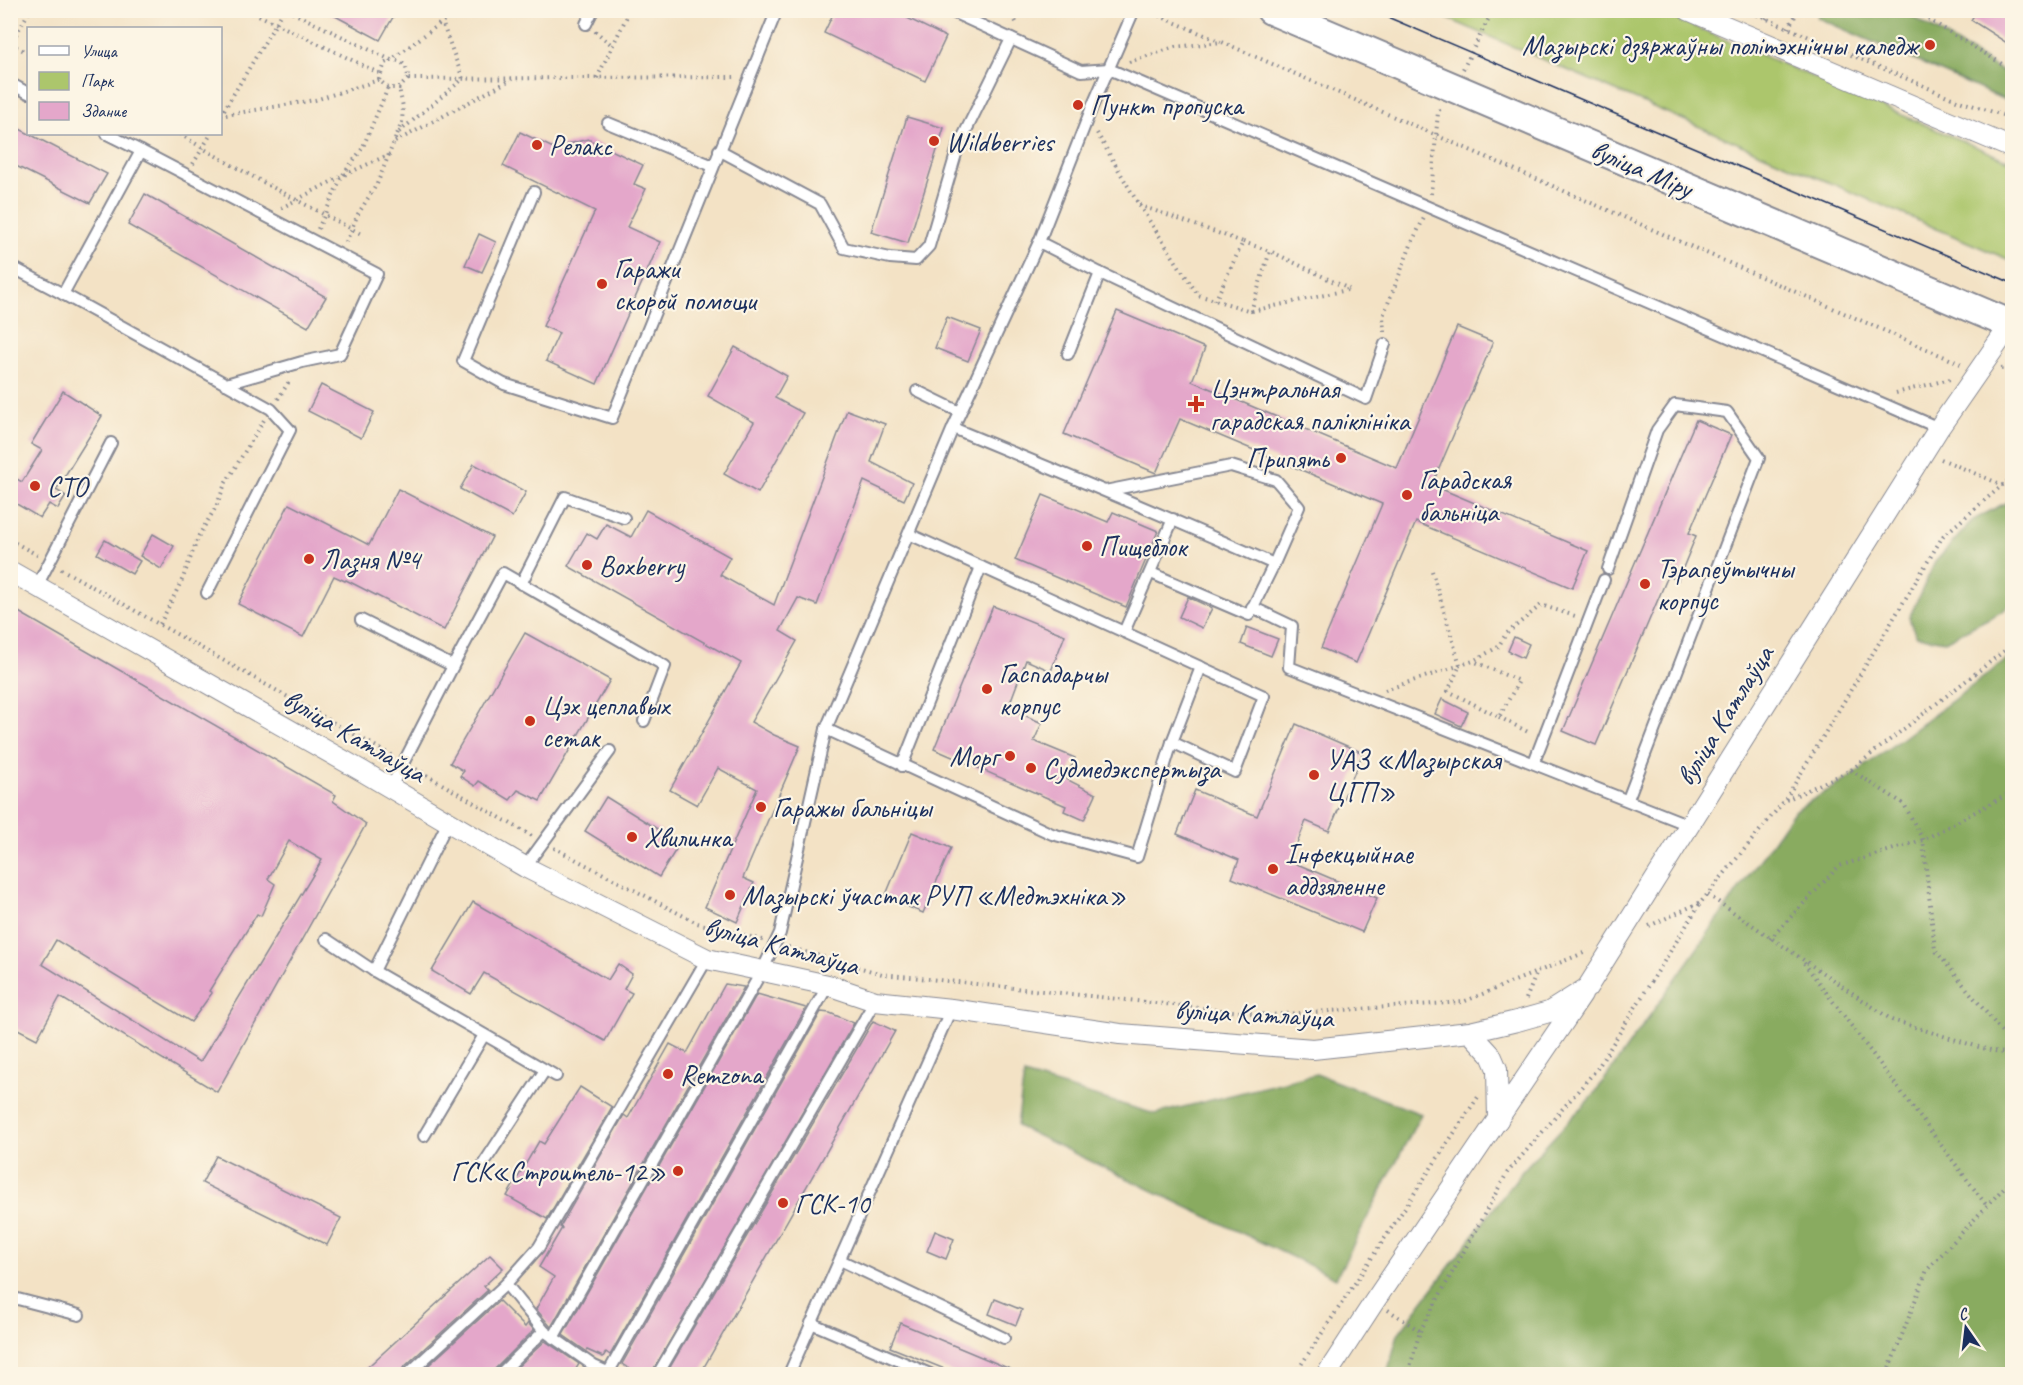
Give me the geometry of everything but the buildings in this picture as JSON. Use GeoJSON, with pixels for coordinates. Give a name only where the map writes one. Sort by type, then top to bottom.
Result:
{"type":"FeatureCollection","features":[{"type":"Feature","properties":{"kind":"main road","name":"вуліца Міру"},"geometry":{"type":"LineString","coordinates":[[1271,10],[2012,324]]}},
{"type":"Feature","properties":{"kind":"street"},"geometry":{"type":"LineString","coordinates":[[1688,10],[2013,148]]}},
{"type":"Feature","properties":{"kind":"street","name":"вуліца Катлаўца"},"geometry":{"type":"LineString","coordinates":[[1328,1374],[1374,1302],[1587,988],[1939,428],[2012,324]]}},
{"type":"Feature","properties":{"kind":"street","name":"вуліца Катлаўца"},"geometry":{"type":"LineString","coordinates":[[10,571],[525,867],[707,959],[828,984],[875,1001],[1120,1034],[1313,1049],[1470,1032],[1549,1012],[1587,988]]}},
{"type":"Feature","properties":{"kind":"street"},"geometry":{"type":"LineString","coordinates":[[1470,1032],[1491,1055],[1497,1069],[1498,1120]]}},
{"type":"Feature","properties":{"kind":"lane"},"geometry":{"type":"LineString","coordinates":[[586,24],[593,10]]}},
{"type":"Feature","properties":{"kind":"lane"},"geometry":{"type":"LineString","coordinates":[[534,192],[463,361],[504,384],[612,418],[777,10]]}},
{"type":"Feature","properties":{"kind":"lane"},"geometry":{"type":"LineString","coordinates":[[948,10],[1081,71],[1109,69],[1939,428]]}},
{"type":"Feature","properties":{"kind":"lane"},"geometry":{"type":"LineString","coordinates":[[500,1374],[548,1335],[763,969],[780,933],[826,729],[953,428],[1039,242],[1134,10]]}},
{"type":"Feature","properties":{"kind":"lane"},"geometry":{"type":"LineString","coordinates":[[719,150],[820,204],[844,248],[890,258],[916,260],[929,246],[958,147],[1011,39]]}},
{"type":"Feature","properties":{"kind":"lane"},"geometry":{"type":"LineString","coordinates":[[10,83],[27,92]]}},
{"type":"Feature","properties":{"kind":"lane"},"geometry":{"type":"LineString","coordinates":[[608,123],[712,166]]}},
{"type":"Feature","properties":{"kind":"lane"},"geometry":{"type":"LineString","coordinates":[[108,135],[377,274],[339,354],[226,384]]}},
{"type":"Feature","properties":{"kind":"lane"},"geometry":{"type":"LineString","coordinates":[[63,294],[141,151]]}},
{"type":"Feature","properties":{"kind":"lane"},"geometry":{"type":"LineString","coordinates":[[1039,242],[1366,399],[1385,344]]}},
{"type":"Feature","properties":{"kind":"lane"},"geometry":{"type":"LineString","coordinates":[[10,266],[271,409],[290,430],[207,593]]}},
{"type":"Feature","properties":{"kind":"lane"},"geometry":{"type":"LineString","coordinates":[[1068,354],[1100,273]]}},
{"type":"Feature","properties":{"kind":"lane"},"geometry":{"type":"LineString","coordinates":[[917,391],[960,412]]}},
{"type":"Feature","properties":{"kind":"lane"},"geometry":{"type":"LineString","coordinates":[[1534,762],[1606,575],[1657,430],[1675,405],[1727,412],[1759,458],[1628,799]]}},
{"type":"Feature","properties":{"kind":"lane"},"geometry":{"type":"LineString","coordinates":[[953,428],[1173,519],[1274,564]]}},
{"type":"Feature","properties":{"kind":"lane"},"geometry":{"type":"LineString","coordinates":[[37,586],[111,444]]}},
{"type":"Feature","properties":{"kind":"lane"},"geometry":{"type":"LineString","coordinates":[[1105,491],[1231,466],[1276,480],[1299,507],[1249,615],[1151,573]]}},
{"type":"Feature","properties":{"kind":"lane"},"geometry":{"type":"LineString","coordinates":[[521,584],[565,497],[624,519]]}},
{"type":"Feature","properties":{"kind":"lane"},"geometry":{"type":"LineString","coordinates":[[1124,632],[1173,519]]}},
{"type":"Feature","properties":{"kind":"lane"},"geometry":{"type":"LineString","coordinates":[[909,534],[1264,696],[1235,772],[1172,742]]}},
{"type":"Feature","properties":{"kind":"lane"},"geometry":{"type":"LineString","coordinates":[[902,766],[981,567]]}},
{"type":"Feature","properties":{"kind":"lane"},"geometry":{"type":"LineString","coordinates":[[390,789],[503,573],[665,666],[644,721]]}},
{"type":"Feature","properties":{"kind":"lane"},"geometry":{"type":"LineString","coordinates":[[1252,607],[1292,626],[1289,667],[1689,825]]}},
{"type":"Feature","properties":{"kind":"lane"},"geometry":{"type":"LineString","coordinates":[[361,620],[453,666]]}},
{"type":"Feature","properties":{"kind":"lane"},"geometry":{"type":"LineString","coordinates":[[826,729],[1052,834],[1137,857],[1172,742],[1201,667]]}},
{"type":"Feature","properties":{"kind":"lane"},"geometry":{"type":"LineString","coordinates":[[525,867],[610,751]]}},
{"type":"Feature","properties":{"kind":"lane"},"geometry":{"type":"LineString","coordinates":[[374,971],[448,822]]}},
{"type":"Feature","properties":{"kind":"lane"},"geometry":{"type":"LineString","coordinates":[[326,939],[374,971],[556,1077]]}},
{"type":"Feature","properties":{"kind":"lane"},"geometry":{"type":"LineString","coordinates":[[408,1374],[506,1284],[539,1247],[707,959]]}},
{"type":"Feature","properties":{"kind":"lane"},"geometry":{"type":"LineString","coordinates":[[506,1284],[548,1335],[590,1372],[610,1374],[828,984]]}},
{"type":"Feature","properties":{"kind":"lane"},"geometry":{"type":"LineString","coordinates":[[658,1374],[875,1001]]}},
{"type":"Feature","properties":{"kind":"lane"},"geometry":{"type":"LineString","coordinates":[[789,1374],[951,1010]]}},
{"type":"Feature","properties":{"kind":"lane"},"geometry":{"type":"LineString","coordinates":[[424,1136],[484,1035]]}},
{"type":"Feature","properties":{"kind":"lane"},"geometry":{"type":"LineString","coordinates":[[484,1163],[545,1070]]}},
{"type":"Feature","properties":{"kind":"lane"},"geometry":{"type":"LineString","coordinates":[[840,1260],[1004,1338]]}},
{"type":"Feature","properties":{"kind":"lane"},"geometry":{"type":"LineString","coordinates":[[10,1296],[79,1315]]}},
{"type":"Feature","properties":{"kind":"lane"},"geometry":{"type":"LineString","coordinates":[[811,1323],[930,1374]]}},
{"type":"Feature","properties":{"kind":"path"},"geometry":{"type":"LineString","coordinates":[[27,52],[11,44],[30,10]]}},
{"type":"Feature","properties":{"kind":"path"},"geometry":{"type":"LineString","coordinates":[[248,10],[381,74]]}},
{"type":"Feature","properties":{"kind":"path"},"geometry":{"type":"LineString","coordinates":[[222,113],[286,10],[391,60],[397,60],[404,64],[408,71],[408,79],[399,88],[388,88],[379,80]]}},
{"type":"Feature","properties":{"kind":"path"},"geometry":{"type":"LineString","coordinates":[[379,80],[385,63],[458,10]]}},
{"type":"Feature","properties":{"kind":"path"},"geometry":{"type":"LineString","coordinates":[[597,78],[630,10]]}},
{"type":"Feature","properties":{"kind":"path"},"geometry":{"type":"LineString","coordinates":[[1147,10],[1978,371]]}},
{"type":"Feature","properties":{"kind":"path"},"geometry":{"type":"LineString","coordinates":[[1385,344],[1383,316],[1413,240],[1429,207],[1438,112],[1493,10]]}},
{"type":"Feature","properties":{"kind":"path"},"geometry":{"type":"LineString","coordinates":[[1746,10],[1959,101],[2013,118]]}},
{"type":"Feature","properties":{"kind":"path"},"geometry":{"type":"LineString","coordinates":[[1766,19],[1772,10]]}},
{"type":"Feature","properties":{"kind":"path"},"geometry":{"type":"LineString","coordinates":[[1788,28],[1799,10]]}},
{"type":"Feature","properties":{"kind":"path"},"geometry":{"type":"LineString","coordinates":[[1914,10],[2013,70]]}},
{"type":"Feature","properties":{"kind":"path"},"geometry":{"type":"LineString","coordinates":[[442,22],[463,79]]}},
{"type":"Feature","properties":{"kind":"path"},"geometry":{"type":"LineString","coordinates":[[586,24],[613,46]]}},
{"type":"Feature","properties":{"kind":"path"},"geometry":{"type":"LineString","coordinates":[[1109,69],[1175,47],[1222,42]]}},
{"type":"Feature","properties":{"kind":"path"},"geometry":{"type":"LineString","coordinates":[[408,79],[751,76]]}},
{"type":"Feature","properties":{"kind":"path"},"geometry":{"type":"LineString","coordinates":[[398,132],[463,79]]}},
{"type":"Feature","properties":{"kind":"path"},"geometry":{"type":"LineString","coordinates":[[394,143],[513,79]]}},
{"type":"Feature","properties":{"kind":"path"},"geometry":{"type":"LineString","coordinates":[[222,116],[315,100],[379,80]]}},
{"type":"Feature","properties":{"kind":"path"},"geometry":{"type":"LineString","coordinates":[[313,241],[342,176],[362,148],[388,88]]}},
{"type":"Feature","properties":{"kind":"path"},"geometry":{"type":"LineString","coordinates":[[341,255],[390,154],[402,122],[403,107],[399,88]]}},
{"type":"Feature","properties":{"kind":"path"},"geometry":{"type":"LineString","coordinates":[[1088,118],[1139,205],[1198,296],[1251,311],[1349,290],[1270,251],[1139,205]]}},
{"type":"Feature","properties":{"kind":"path"},"geometry":{"type":"LineString","coordinates":[[182,135],[324,216],[361,234]]}},
{"type":"Feature","properties":{"kind":"path"},"geometry":{"type":"LineString","coordinates":[[187,175],[210,135]]}},
{"type":"Feature","properties":{"kind":"path"},"geometry":{"type":"LineString","coordinates":[[266,216],[390,154]]}},
{"type":"Feature","properties":{"kind":"path"},"geometry":{"type":"LineString","coordinates":[[1215,301],[1243,242]]}},
{"type":"Feature","properties":{"kind":"path"},"geometry":{"type":"LineString","coordinates":[[1251,311],[1270,251]]}},
{"type":"Feature","properties":{"kind":"path"},"geometry":{"type":"LineString","coordinates":[[160,624],[183,578],[199,535],[216,507],[225,484],[302,362]]}},
{"type":"Feature","properties":{"kind":"path"},"geometry":{"type":"LineString","coordinates":[[1873,399],[1978,371]]}},
{"type":"Feature","properties":{"kind":"path"},"geometry":{"type":"LineString","coordinates":[[1924,452],[2013,489]]}},
{"type":"Feature","properties":{"kind":"path"},"geometry":{"type":"LineString","coordinates":[[10,540],[543,842],[697,923],[882,974],[1269,1015],[1463,1002],[1617,941],[1701,902],[1785,800],[1943,536],[2013,477]]}},
{"type":"Feature","properties":{"kind":"path"},"geometry":{"type":"LineString","coordinates":[[1432,571],[1460,665],[1448,690],[1542,739]]}},
{"type":"Feature","properties":{"kind":"path"},"geometry":{"type":"LineString","coordinates":[[1365,696],[1473,661],[1498,647],[1506,634],[1541,605],[1587,620]]}},
{"type":"Feature","properties":{"kind":"path"},"geometry":{"type":"LineString","coordinates":[[1785,800],[1851,770],[2013,645]]}},
{"type":"Feature","properties":{"kind":"path"},"geometry":{"type":"LineString","coordinates":[[1473,661],[1519,681],[1499,717]]}},
{"type":"Feature","properties":{"kind":"path"},"geometry":{"type":"LineString","coordinates":[[1851,770],[1904,804],[1923,840],[1935,950],[2013,1044]]}},
{"type":"Feature","properties":{"kind":"path"},"geometry":{"type":"LineString","coordinates":[[1770,939],[1839,866],[1923,840],[2013,792]]}},
{"type":"Feature","properties":{"kind":"path"},"geometry":{"type":"LineString","coordinates":[[1708,896],[1892,1020],[1982,1048],[2013,1055]]}},
{"type":"Feature","properties":{"kind":"path"},"geometry":{"type":"LineString","coordinates":[[1408,1374],[1420,1331],[1507,1173],[1597,1069],[1701,902]]}},
{"type":"Feature","properties":{"kind":"path"},"geometry":{"type":"LineString","coordinates":[[1802,960],[1987,1206]]}},
{"type":"Feature","properties":{"kind":"path"},"geometry":{"type":"LineString","coordinates":[[1517,1021],[1537,972]]}},
{"type":"Feature","properties":{"kind":"path"},"geometry":{"type":"LineString","coordinates":[[1295,1374],[1497,1069]]}},
{"type":"Feature","properties":{"kind":"path"},"geometry":{"type":"LineString","coordinates":[[1887,1374],[1927,1270],[2013,1179]]}},
{"type":"Feature","properties":{"kind":"path"},"geometry":{"type":"LineString","coordinates":[[1374,1302],[1420,1331]]}},
{"type":"Feature","properties":{"kind":"green space"},"geometry":{"type":"Polygon","coordinates":[[[1430,11],[1658,11],[2012,162],[2012,261],[1430,11]]]}},
{"type":"Feature","properties":{"kind":"green space"},"geometry":{"type":"Polygon","coordinates":[[[1817,11],[1904,11],[2012,77],[2012,103],[1818,18],[1817,11]]]}},
{"type":"Feature","properties":{"kind":"green space"},"geometry":{"type":"Polygon","coordinates":[[[2007,502],[2012,503],[2012,602],[2003,611],[1945,641],[1916,636],[1909,618],[1935,562],[1973,520],[2007,502]]]}},
{"type":"Feature","properties":{"kind":"green space"},"geometry":{"type":"Polygon","coordinates":[[[2012,656],[2012,1374],[1387,1374],[1398,1334],[1523,1170],[1595,1093],[1795,810],[1849,778],[2012,656]]]}},
{"type":"Feature","properties":{"kind":"green space"},"geometry":{"type":"Polygon","coordinates":[[[1316,1074],[1421,1114],[1336,1278],[1017,1126],[1024,1075],[1155,1114],[1316,1074]]]}},
{"type":"Feature","properties":{"kind":"tram line"},"geometry":{"type":"LineString","coordinates":[[1371,10],[2012,283]]}},
{"type":"Feature","properties":{"kind":"place","name":"Мазырскі дзяржаўны політэхнічны каледж"},"geometry":{"type":"Point","coordinates":[1930,45]}},
{"type":"Feature","properties":{"kind":"place","name":"Пункт пропуска"},"geometry":{"type":"Point","coordinates":[1078,105]}},
{"type":"Feature","properties":{"kind":"place","name":"Wildberries"},"geometry":{"type":"Point","coordinates":[934,141]}},
{"type":"Feature","properties":{"kind":"place","name":"Релакс"},"geometry":{"type":"Point","coordinates":[537,145]}},
{"type":"Feature","properties":{"kind":"place","name":"Гаражи скорой помощи"},"geometry":{"type":"Point","coordinates":[602,284]}},
{"type":"Feature","properties":{"kind":"place","name":"Цэнтральная гарадская паліклініка"},"geometry":{"type":"Point","coordinates":[1196,404]}},
{"type":"Feature","properties":{"kind":"place","name":"Припять"},"geometry":{"type":"Point","coordinates":[1341,458]}},
{"type":"Feature","properties":{"kind":"place","name":"СТО"},"geometry":{"type":"Point","coordinates":[35,486]}},
{"type":"Feature","properties":{"kind":"place","name":"Гарадская бальніца"},"geometry":{"type":"Point","coordinates":[1407,495]}},
{"type":"Feature","properties":{"kind":"place","name":"Пищеблок"},"geometry":{"type":"Point","coordinates":[1087,546]}},
{"type":"Feature","properties":{"kind":"place","name":"Лазня №4"},"geometry":{"type":"Point","coordinates":[309,559]}},
{"type":"Feature","properties":{"kind":"place","name":"Boxberry"},"geometry":{"type":"Point","coordinates":[587,565]}},
{"type":"Feature","properties":{"kind":"place","name":"Тэрапеўтычны корпус"},"geometry":{"type":"Point","coordinates":[1645,584]}},
{"type":"Feature","properties":{"kind":"place","name":"Гаспадарчы корпус"},"geometry":{"type":"Point","coordinates":[987,689]}},
{"type":"Feature","properties":{"kind":"place","name":"Цэх цеплавых сетак"},"geometry":{"type":"Point","coordinates":[530,721]}},
{"type":"Feature","properties":{"kind":"place","name":"Морг"},"geometry":{"type":"Point","coordinates":[1010,756]}},
{"type":"Feature","properties":{"kind":"place","name":"Судмедэкспертыза"},"geometry":{"type":"Point","coordinates":[1031,768]}},
{"type":"Feature","properties":{"kind":"place","name":"УАЗ «Мазырская ЦГП»"},"geometry":{"type":"Point","coordinates":[1314,775]}},
{"type":"Feature","properties":{"kind":"place","name":"Гаражы бальніцы"},"geometry":{"type":"Point","coordinates":[761,807]}},
{"type":"Feature","properties":{"kind":"place","name":"Хвилинка"},"geometry":{"type":"Point","coordinates":[632,837]}},
{"type":"Feature","properties":{"kind":"place","name":"Інфекцыйнае аддзяленне"},"geometry":{"type":"Point","coordinates":[1273,869]}},
{"type":"Feature","properties":{"kind":"place","name":"Мазырскі ўчастак РУП «Медтэхніка»"},"geometry":{"type":"Point","coordinates":[730,895]}},
{"type":"Feature","properties":{"kind":"place","name":"Remzona"},"geometry":{"type":"Point","coordinates":[668,1074]}},
{"type":"Feature","properties":{"kind":"place","name":"ГСК«Строитель-12»"},"geometry":{"type":"Point","coordinates":[678,1171]}},
{"type":"Feature","properties":{"kind":"place","name":"ГСК-10"},"geometry":{"type":"Point","coordinates":[783,1203]}}]}
